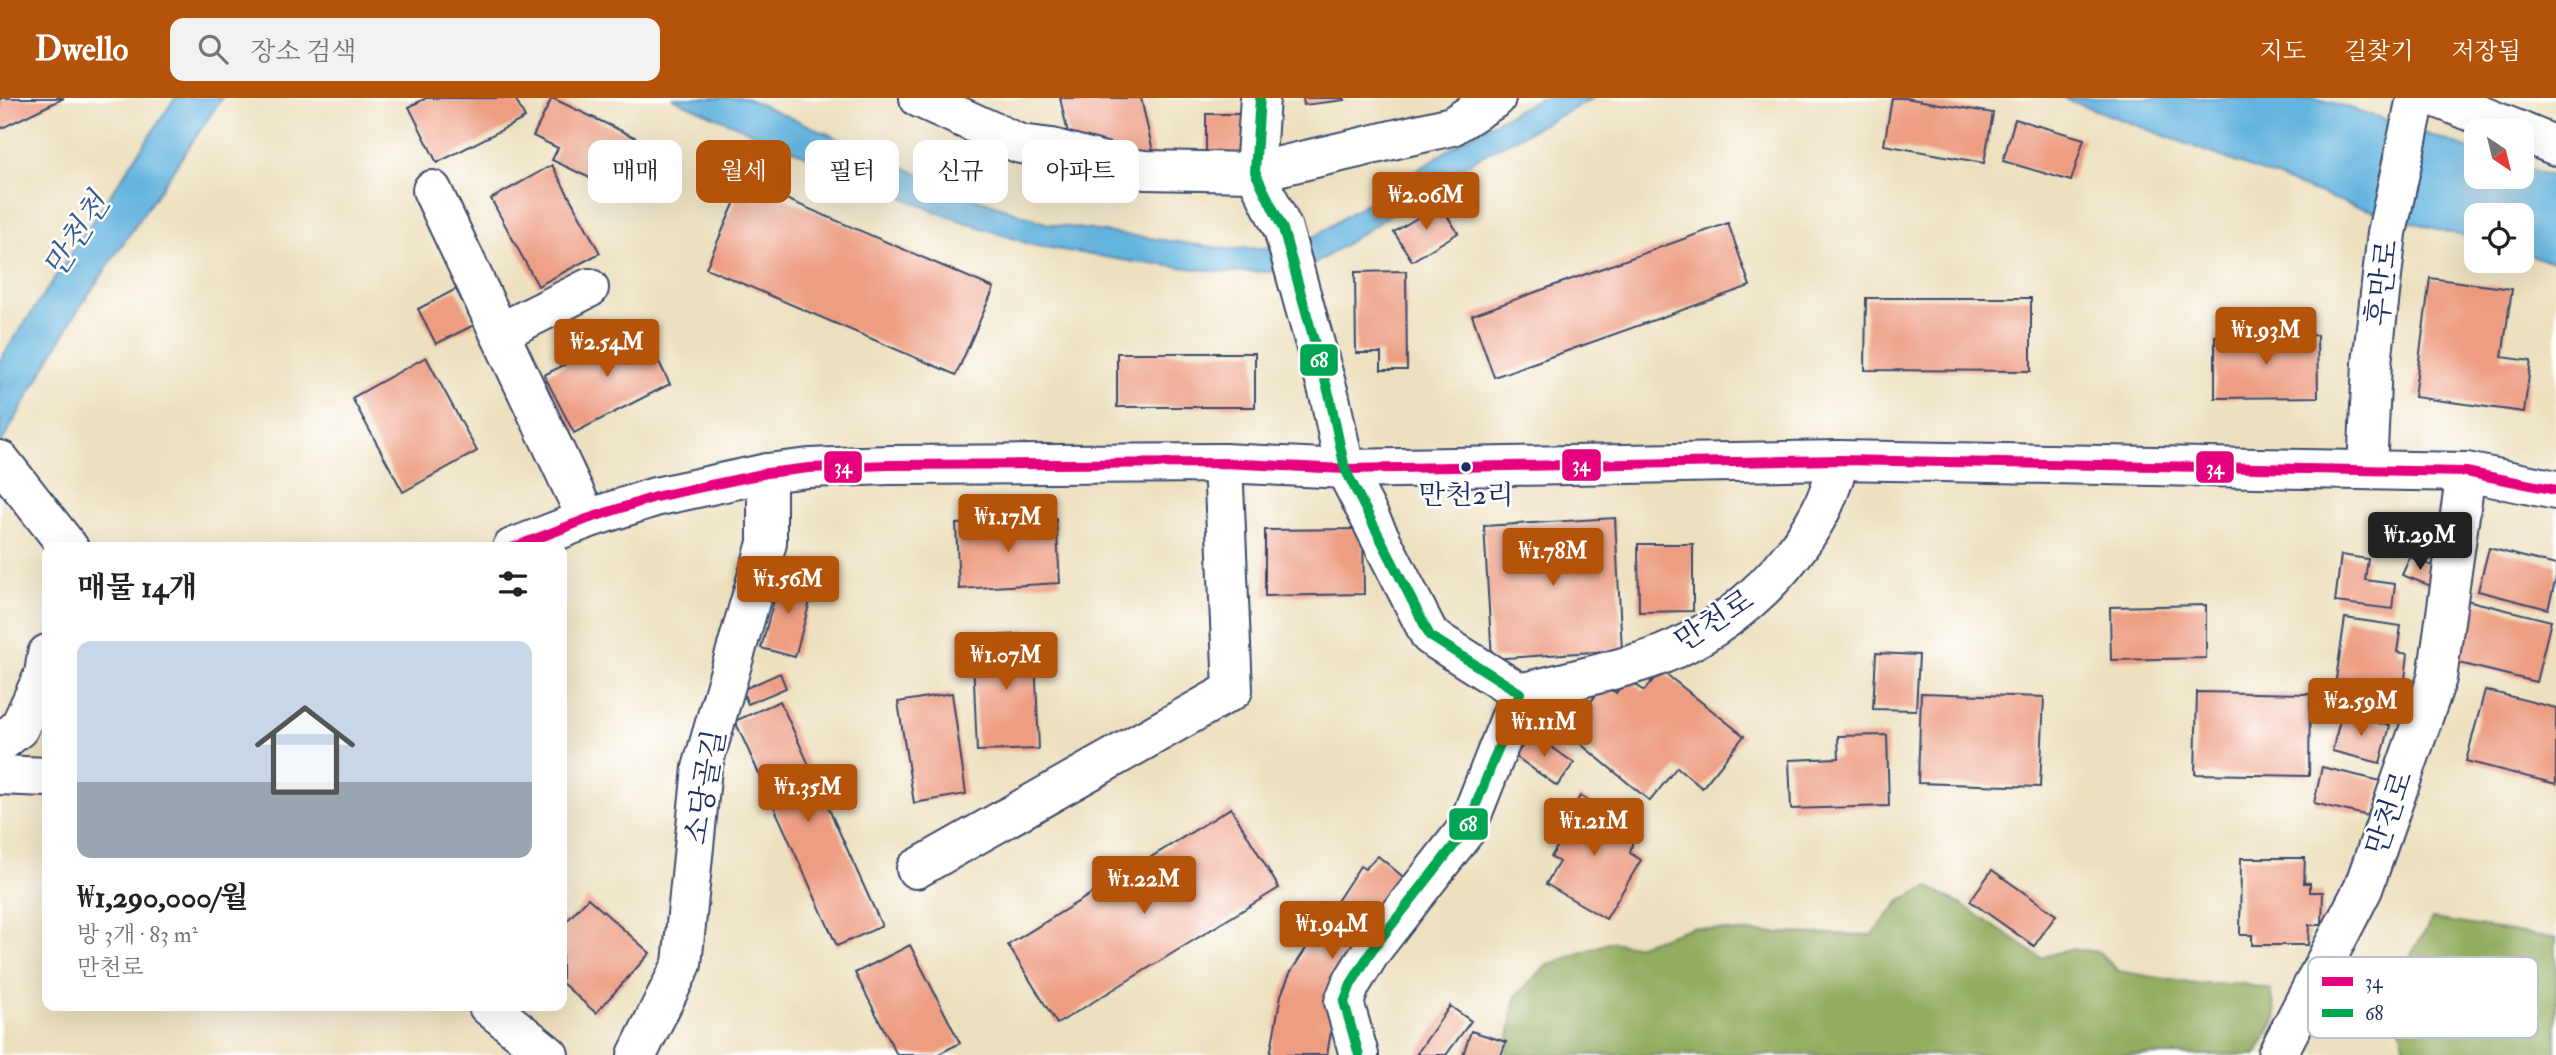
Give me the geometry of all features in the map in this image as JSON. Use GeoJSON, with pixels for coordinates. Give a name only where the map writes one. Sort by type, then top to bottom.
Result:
{"type":"FeatureCollection","features":[{"type":"Feature","properties":{"kind":"street"},"geometry":{"type":"LineString","coordinates":[[919,98],[1020,144],[1052,148],[1123,167],[1145,170],[1255,172],[1452,126],[1496,98]]}},
{"type":"Feature","properties":{"kind":"street"},"geometry":{"type":"LineString","coordinates":[[1260,98],[1255,172],[1283,229],[1330,398],[1345,469],[1430,636],[1520,693],[1466,830],[1372,950],[1351,984],[1344,1002],[1359,1055]]}},
{"type":"Feature","properties":{"kind":"street"},"geometry":{"type":"LineString","coordinates":[[2422,101],[2479,119]]}},
{"type":"Feature","properties":{"kind":"street","name":"후만로"},"geometry":{"type":"LineString","coordinates":[[2367,470],[2372,363],[2387,233],[2422,101]]}},
{"type":"Feature","properties":{"kind":"street"},"geometry":{"type":"LineString","coordinates":[[2534,137],[2556,146]]}},
{"type":"Feature","properties":{"kind":"street"},"geometry":{"type":"LineString","coordinates":[[432,190],[587,519]]}},
{"type":"Feature","properties":{"kind":"street"},"geometry":{"type":"LineString","coordinates":[[499,333],[589,288]]}},
{"type":"Feature","properties":{"kind":"street"},"geometry":{"type":"LineString","coordinates":[[0,460],[53,532],[80,542]]}},
{"type":"Feature","properties":{"kind":"street"},"geometry":{"type":"LineString","coordinates":[[528,542],[656,497],[766,473],[809,468],[1223,463],[1345,469],[1840,460],[2466,472],[2556,490]]}},
{"type":"Feature","properties":{"kind":"street","name":"만천로"},"geometry":{"type":"LineString","coordinates":[[1520,693],[1651,659],[1688,643],[1721,622],[1760,591],[1791,556],[1822,509],[1840,460]]}},
{"type":"Feature","properties":{"kind":"street"},"geometry":{"type":"LineString","coordinates":[[916,869],[1233,690],[1223,463]]}},
{"type":"Feature","properties":{"kind":"street","name":"만천로"},"geometry":{"type":"LineString","coordinates":[[2328,957],[2363,889],[2437,678],[2466,472]]}},
{"type":"Feature","properties":{"kind":"street","name":"소당골길"},"geometry":{"type":"LineString","coordinates":[[637,1055],[682,964],[702,768],[767,543],[766,473]]}},
{"type":"Feature","properties":{"kind":"street"},"geometry":{"type":"LineString","coordinates":[[0,743],[19,728],[42,678]]}},
{"type":"Feature","properties":{"kind":"street"},"geometry":{"type":"LineString","coordinates":[[0,758],[42,741]]}},
{"type":"Feature","properties":{"kind":"street"},"geometry":{"type":"LineString","coordinates":[[0,775],[42,777]]}},
{"type":"Feature","properties":{"kind":"street","name":"만천로"},"geometry":{"type":"LineString","coordinates":[[2277,1055],[2308,995]]}},
{"type":"Feature","properties":{"kind":"street"},"geometry":{"type":"LineString","coordinates":[[494,1011],[549,1055]]}},
{"type":"Feature","properties":{"kind":"green space"},"geometry":{"type":"Polygon","coordinates":[[[1929,887],[1964,906],[2041,958],[2069,949],[2099,952],[2118,971],[2195,984],[2243,984],[2271,990],[2276,1018],[2256,1055],[1506,1055],[1516,996],[1547,965],[1611,942],[1635,946],[1693,927],[1736,932],[1872,935],[1902,899],[1929,887]]]}},
{"type":"Feature","properties":{"kind":"green space"},"geometry":{"type":"Polygon","coordinates":[[[2432,919],[2556,938],[2556,1055],[2407,1055],[2402,1038],[2538,1038],[2538,957],[2410,957],[2432,919]]]}},
{"type":"Feature","properties":{"kind":"water"},"geometry":{"type":"Polygon","coordinates":[[[175,98],[222,98],[76,313],[0,445],[0,360],[175,98]]]}},
{"type":"Feature","properties":{"kind":"water"},"geometry":{"type":"Polygon","coordinates":[[[672,98],[746,98],[842,140],[805,140],[805,155],[791,149],[791,140],[770,140],[672,98]]]}},
{"type":"Feature","properties":{"kind":"water"},"geometry":{"type":"Polygon","coordinates":[[[1539,98],[1594,98],[1481,156],[1304,271],[1223,272],[1135,262],[1032,245],[916,203],[989,203],[1048,224],[1227,249],[1298,247],[1468,137],[1539,98]]]}},
{"type":"Feature","properties":{"kind":"water"},"geometry":{"type":"Polygon","coordinates":[[[2063,98],[2315,98],[2354,109],[2464,147],[2464,189],[2534,189],[2534,170],[2556,178],[2556,263],[2534,257],[2534,203],[2464,203],[2464,237],[2348,204],[2063,98]]]}},
{"type":"Feature","properties":{"kind":"water"},"geometry":{"type":"Polygon","coordinates":[[[899,165],[913,171],[913,202],[899,196],[899,165]]]}},
{"type":"Feature","properties":{"kind":"building"},"geometry":{"type":"Polygon","coordinates":[[[0,98],[64,98],[0,129],[0,98]]]}},
{"type":"Feature","properties":{"kind":"building"},"geometry":{"type":"Polygon","coordinates":[[[426,98],[515,98],[525,118],[437,163],[409,107],[426,98]]]}},
{"type":"Feature","properties":{"kind":"building"},"geometry":{"type":"Polygon","coordinates":[[[552,98],[641,140],[588,140],[588,177],[552,160],[558,148],[533,136],[552,98]]]}},
{"type":"Feature","properties":{"kind":"building"},"geometry":{"type":"Polygon","coordinates":[[[1060,98],[1141,98],[1156,165],[1139,169],[1139,140],[1070,140],[1060,98]]]}},
{"type":"Feature","properties":{"kind":"building"},"geometry":{"type":"Polygon","coordinates":[[[1303,98],[1344,98],[1345,100],[1304,105],[1303,98]]]}},
{"type":"Feature","properties":{"kind":"building"},"geometry":{"type":"Polygon","coordinates":[[[1892,98],[1993,113],[1984,163],[1884,145],[1892,98]]]}},
{"type":"Feature","properties":{"kind":"building"},"geometry":{"type":"Polygon","coordinates":[[[1206,114],[1251,114],[1250,190],[1206,190],[1206,114]]]}},
{"type":"Feature","properties":{"kind":"building"},"geometry":{"type":"Polygon","coordinates":[[[2015,119],[2084,139],[2071,181],[2003,161],[2015,119]]]}},
{"type":"Feature","properties":{"kind":"building"},"geometry":{"type":"Polygon","coordinates":[[[552,165],[600,253],[538,286],[491,199],[552,165]]]}},
{"type":"Feature","properties":{"kind":"building"},"geometry":{"type":"Polygon","coordinates":[[[791,201],[994,288],[956,375],[706,268],[734,203],[791,201]]]}},
{"type":"Feature","properties":{"kind":"building"},"geometry":{"type":"Polygon","coordinates":[[[1440,204],[1458,233],[1412,261],[1394,232],[1440,204]]]}},
{"type":"Feature","properties":{"kind":"building"},"geometry":{"type":"Polygon","coordinates":[[[1728,223],[1750,286],[1494,377],[1472,315],[1728,223]]]}},
{"type":"Feature","properties":{"kind":"building"},"geometry":{"type":"Polygon","coordinates":[[[1406,271],[1407,370],[1381,370],[1381,353],[1356,353],[1355,272],[1406,271]]]}},
{"type":"Feature","properties":{"kind":"building"},"geometry":{"type":"Polygon","coordinates":[[[2430,278],[2512,289],[2502,357],[2531,361],[2524,412],[2414,397],[2430,278]]]}},
{"type":"Feature","properties":{"kind":"building"},"geometry":{"type":"Polygon","coordinates":[[[456,289],[474,325],[436,344],[418,309],[456,289]]]}},
{"type":"Feature","properties":{"kind":"building"},"geometry":{"type":"Polygon","coordinates":[[[1866,298],[2031,298],[2031,371],[1865,370],[1866,298]]]}},
{"type":"Feature","properties":{"kind":"building"},"geometry":{"type":"Polygon","coordinates":[[[641,326],[670,384],[574,433],[544,375],[641,326]]]}},
{"type":"Feature","properties":{"kind":"building"},"geometry":{"type":"Polygon","coordinates":[[[2317,335],[2318,397],[2215,398],[2215,336],[2317,335]]]}},
{"type":"Feature","properties":{"kind":"building"},"geometry":{"type":"Polygon","coordinates":[[[1117,353],[1255,353],[1255,407],[1117,407],[1117,353]]]}},
{"type":"Feature","properties":{"kind":"building"},"geometry":{"type":"Polygon","coordinates":[[[426,357],[477,451],[403,492],[352,398],[426,357]]]}},
{"type":"Feature","properties":{"kind":"building"},"geometry":{"type":"Polygon","coordinates":[[[1615,518],[1622,650],[1492,659],[1484,526],[1615,518]]]}},
{"type":"Feature","properties":{"kind":"building"},"geometry":{"type":"Polygon","coordinates":[[[1056,519],[1060,583],[959,589],[956,524],[1056,519]]]}},
{"type":"Feature","properties":{"kind":"building"},"geometry":{"type":"Polygon","coordinates":[[[2392,519],[2447,528],[2442,556],[2386,546],[2392,519]]]}},
{"type":"Feature","properties":{"kind":"building"},"geometry":{"type":"Polygon","coordinates":[[[1363,529],[1364,594],[1265,596],[1265,530],[1363,529]]]}},
{"type":"Feature","properties":{"kind":"building"},"geometry":{"type":"Polygon","coordinates":[[[1638,544],[1693,544],[1693,611],[1639,612],[1638,544]]]}},
{"type":"Feature","properties":{"kind":"building"},"geometry":{"type":"Polygon","coordinates":[[[2489,548],[2556,565],[2556,578],[2548,609],[2478,591],[2489,548]]]}},
{"type":"Feature","properties":{"kind":"building"},"geometry":{"type":"Polygon","coordinates":[[[2341,555],[2368,559],[2365,580],[2395,584],[2392,609],[2335,602],[2341,555]]]}},
{"type":"Feature","properties":{"kind":"building"},"geometry":{"type":"Polygon","coordinates":[[[2410,557],[2438,568],[2431,586],[2402,575],[2410,557]]]}},
{"type":"Feature","properties":{"kind":"building"},"geometry":{"type":"Polygon","coordinates":[[[781,574],[815,583],[795,657],[761,648],[781,574]]]}},
{"type":"Feature","properties":{"kind":"building"},"geometry":{"type":"Polygon","coordinates":[[[2466,600],[2551,621],[2536,682],[2451,661],[2466,600]]]}},
{"type":"Feature","properties":{"kind":"building"},"geometry":{"type":"Polygon","coordinates":[[[2206,605],[2206,658],[2111,660],[2110,607],[2206,605]]]}},
{"type":"Feature","properties":{"kind":"building"},"geometry":{"type":"Polygon","coordinates":[[[2345,618],[2401,626],[2397,652],[2408,654],[2404,687],[2384,685],[2383,693],[2335,686],[2345,618]]]}},
{"type":"Feature","properties":{"kind":"building"},"geometry":{"type":"Polygon","coordinates":[[[1034,634],[1039,749],[977,751],[972,636],[1034,634]]]}},
{"type":"Feature","properties":{"kind":"building"},"geometry":{"type":"Polygon","coordinates":[[[1876,653],[1919,655],[1916,710],[1873,709],[1876,653]]]}},
{"type":"Feature","properties":{"kind":"building"},"geometry":{"type":"Polygon","coordinates":[[[1661,670],[1744,736],[1702,788],[1677,767],[1650,801],[1566,732],[1605,684],[1616,693],[1628,678],[1644,691],[1661,670]]]}},
{"type":"Feature","properties":{"kind":"building"},"geometry":{"type":"Polygon","coordinates":[[[780,673],[786,688],[748,704],[742,690],[780,673]]]}},
{"type":"Feature","properties":{"kind":"building"},"geometry":{"type":"Polygon","coordinates":[[[2485,690],[2556,708],[2556,784],[2466,761],[2485,690]]]}},
{"type":"Feature","properties":{"kind":"building"},"geometry":{"type":"Polygon","coordinates":[[[2197,692],[2310,694],[2309,776],[2195,774],[2197,692]]]}},
{"type":"Feature","properties":{"kind":"building"},"geometry":{"type":"Polygon","coordinates":[[[952,693],[966,794],[914,803],[898,702],[952,693]]]}},
{"type":"Feature","properties":{"kind":"building"},"geometry":{"type":"Polygon","coordinates":[[[1921,693],[2044,697],[2040,787],[1918,783],[1921,693]]]}},
{"type":"Feature","properties":{"kind":"building"},"geometry":{"type":"Polygon","coordinates":[[[780,701],[882,926],[837,946],[735,721],[780,701]]]}},
{"type":"Feature","properties":{"kind":"building"},"geometry":{"type":"Polygon","coordinates":[[[2342,713],[2390,726],[2380,763],[2332,751],[2342,713]]]}},
{"type":"Feature","properties":{"kind":"building"},"geometry":{"type":"Polygon","coordinates":[[[1532,733],[1574,763],[1557,786],[1515,756],[1532,733]]]}},
{"type":"Feature","properties":{"kind":"building"},"geometry":{"type":"Polygon","coordinates":[[[1887,735],[1889,806],[1791,809],[1789,760],[1839,758],[1838,736],[1887,735]]]}},
{"type":"Feature","properties":{"kind":"building"},"geometry":{"type":"Polygon","coordinates":[[[2322,767],[2381,781],[2373,817],[2314,803],[2322,767]]]}},
{"type":"Feature","properties":{"kind":"building"},"geometry":{"type":"Polygon","coordinates":[[[1580,796],[1636,828],[1630,853],[1641,860],[1606,919],[1546,884],[1559,862],[1551,857],[1562,838],[1557,835],[1580,796]]]}},
{"type":"Feature","properties":{"kind":"building"},"geometry":{"type":"Polygon","coordinates":[[[1231,808],[1279,888],[1057,1024],[1008,945],[1231,808]]]}},
{"type":"Feature","properties":{"kind":"building"},"geometry":{"type":"Polygon","coordinates":[[[1378,856],[1407,880],[1326,1002],[1325,1005],[1335,1008],[1327,1055],[1270,1055],[1281,995],[1290,973],[1360,866],[1365,869],[1378,856]]]}},
{"type":"Feature","properties":{"kind":"building"},"geometry":{"type":"Polygon","coordinates":[[[2241,858],[2305,858],[2304,883],[2310,883],[2310,892],[2323,892],[2322,925],[2309,925],[2308,945],[2252,945],[2252,935],[2240,935],[2241,858]]]}},
{"type":"Feature","properties":{"kind":"building"},"geometry":{"type":"Polygon","coordinates":[[[1992,870],[2056,915],[2034,946],[1970,901],[1992,870]]]}},
{"type":"Feature","properties":{"kind":"building"},"geometry":{"type":"Polygon","coordinates":[[[588,898],[650,953],[596,1013],[567,987],[567,921],[588,898]]]}},
{"type":"Feature","properties":{"kind":"building"},"geometry":{"type":"Polygon","coordinates":[[[910,945],[960,1043],[937,1055],[897,1055],[855,973],[910,945]]]}},
{"type":"Feature","properties":{"kind":"building"},"geometry":{"type":"Polygon","coordinates":[[[1450,1006],[1471,1021],[1446,1055],[1416,1055],[1450,1006]]]}},
{"type":"Feature","properties":{"kind":"building"},"geometry":{"type":"Polygon","coordinates":[[[1471,1031],[1506,1042],[1501,1055],[1463,1055],[1471,1031]]]}},
{"type":"Feature","properties":{"kind":"transit line","name":"68"},"geometry":{"type":"LineString","coordinates":[[1260,98],[1255,172],[1283,229],[1330,398],[1345,469],[1430,636],[1520,693],[1466,830],[1372,950],[1351,984],[1344,1002],[1359,1055]]}},
{"type":"Feature","properties":{"kind":"transit line","name":"34"},"geometry":{"type":"LineString","coordinates":[[528,542],[655,497],[767,473],[809,468],[889,465],[1223,463],[1345,469],[1840,460],[2466,472],[2556,490]]}},
{"type":"Feature","properties":{"kind":"place","name":"만천2리"},"geometry":{"type":"Point","coordinates":[1466,467]}},
{"type":"Feature","properties":{"kind":"water label","name":"만천천"},"geometry":{"type":"Point","coordinates":[76,235]}}]}
